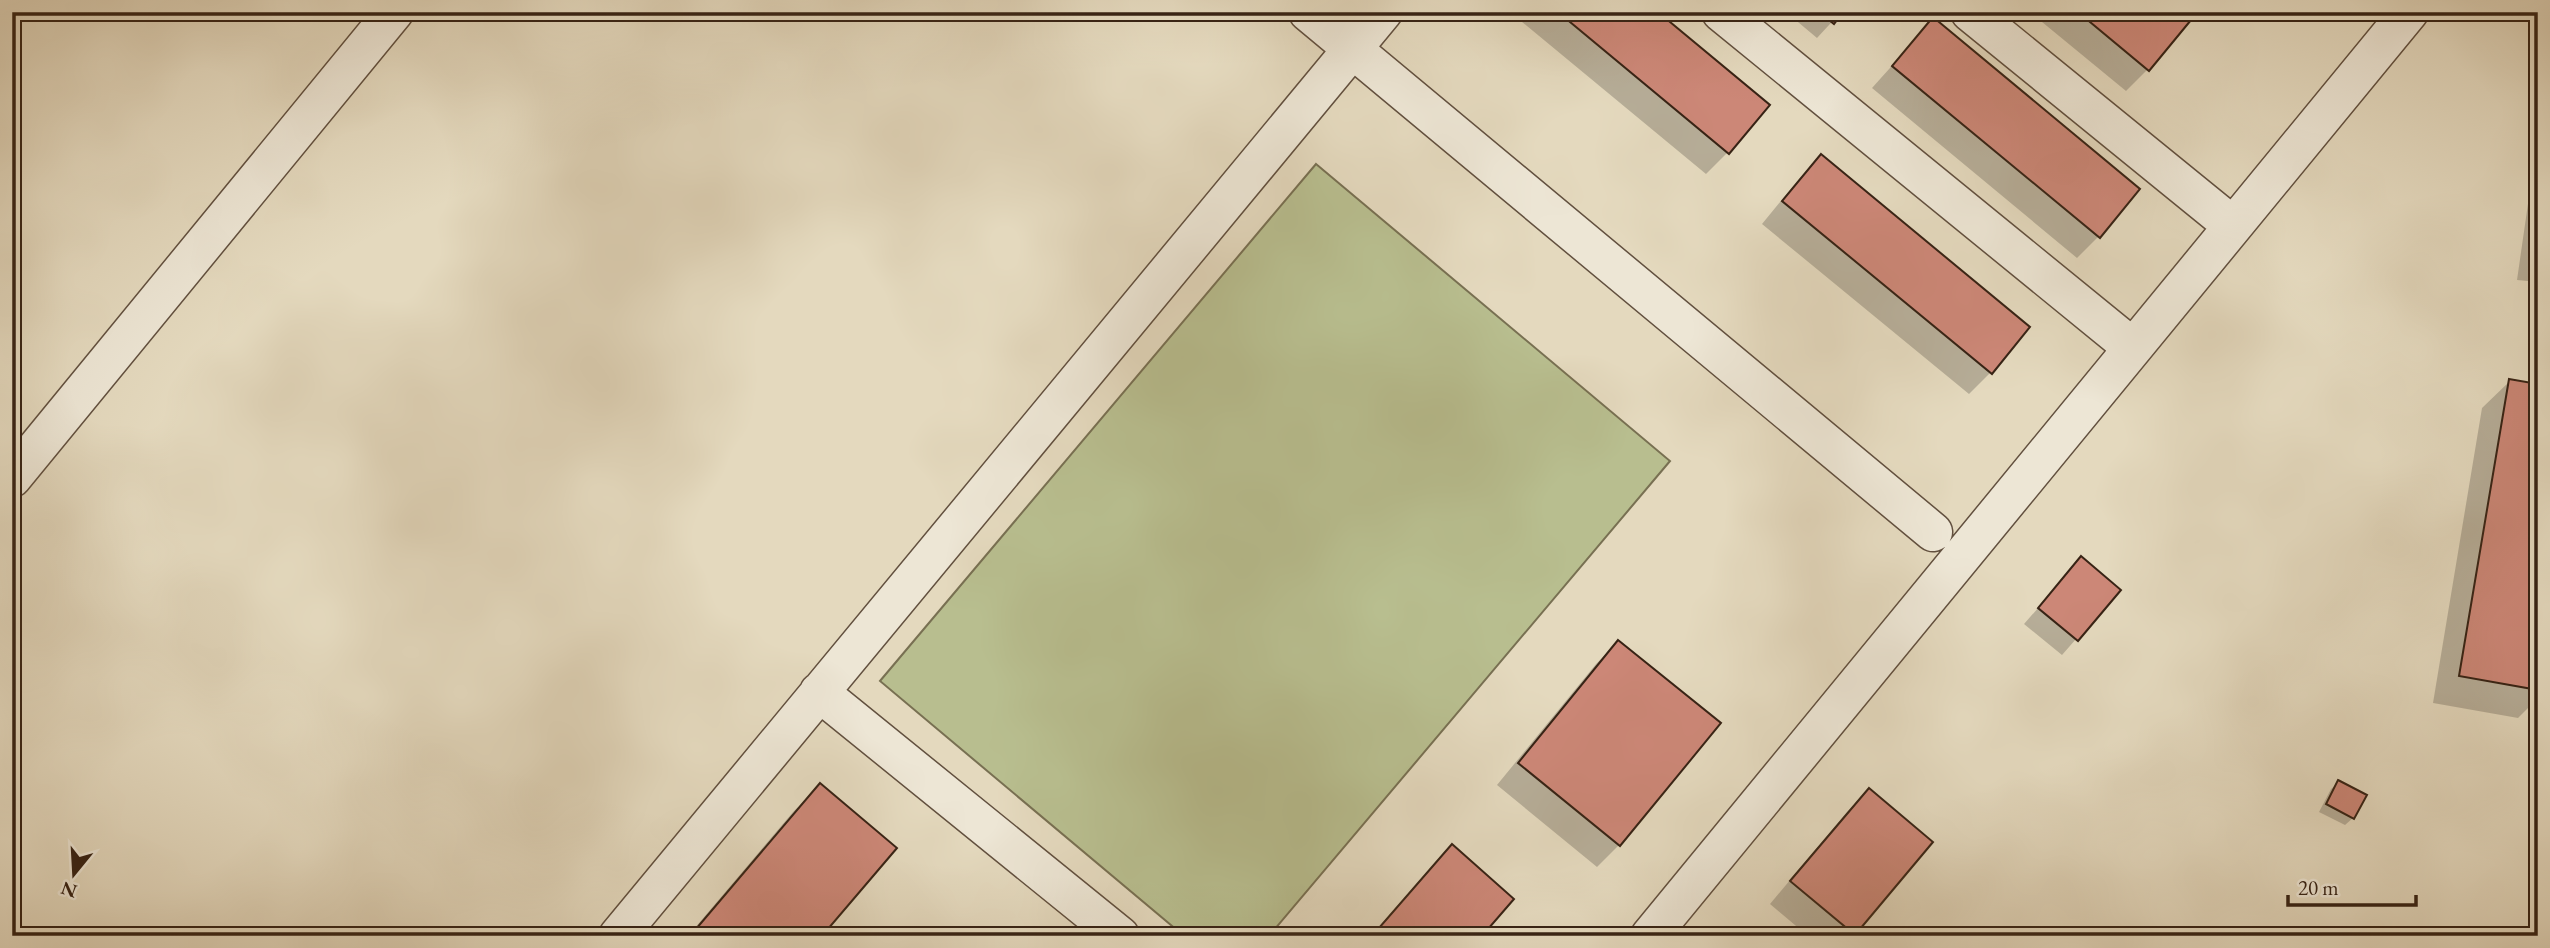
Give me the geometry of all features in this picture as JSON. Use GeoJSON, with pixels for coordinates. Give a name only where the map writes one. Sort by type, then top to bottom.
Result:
{"type":"FeatureCollection","features":[{"type":"Feature","properties":{"kind":"lane"},"geometry":{"type":"LineString","coordinates":[[12,478],[394,12]]}},
{"type":"Feature","properties":{"kind":"lane"},"geometry":{"type":"LineString","coordinates":[[1308,12],[1933,532]]}},
{"type":"Feature","properties":{"kind":"lane"},"geometry":{"type":"LineString","coordinates":[[618,936],[1383,12]]}},
{"type":"Feature","properties":{"kind":"lane"},"geometry":{"type":"LineString","coordinates":[[1721,12],[2133,348]]}},
{"type":"Feature","properties":{"kind":"lane"},"geometry":{"type":"LineString","coordinates":[[1970,12],[2233,226]]}},
{"type":"Feature","properties":{"kind":"lane"},"geometry":{"type":"LineString","coordinates":[[1650,936],[2410,12]]}},
{"type":"Feature","properties":{"kind":"lane"},"geometry":{"type":"LineString","coordinates":[[818,692],[1120,936]]}},
{"type":"Feature","properties":{"kind":"green space"},"geometry":{"type":"Polygon","coordinates":[[[1316,164],[1670,461],[1269,936],[1184,936],[880,681],[1316,164]]]}},
{"type":"Feature","properties":{"kind":"building"},"geometry":{"type":"Polygon","coordinates":[[[1558,12],[1658,12],[1770,105],[1729,154],[1558,12]]]}},
{"type":"Feature","properties":{"kind":"building"},"geometry":{"type":"Polygon","coordinates":[[[1819,12],[1843,12],[1834,24],[1819,12]]]}},
{"type":"Feature","properties":{"kind":"building"},"geometry":{"type":"Polygon","coordinates":[[[2078,12],[2182,12],[2191,20],[2149,71],[2078,12]]]}},
{"type":"Feature","properties":{"kind":"building"},"geometry":{"type":"Polygon","coordinates":[[[1933,17],[2140,189],[2100,238],[1892,66],[1933,17]]]}},
{"type":"Feature","properties":{"kind":"building"},"geometry":{"type":"Polygon","coordinates":[[[1821,154],[2030,327],[1992,374],[1782,201],[1821,154]]]}},
{"type":"Feature","properties":{"kind":"building"},"geometry":{"type":"Polygon","coordinates":[[[2509,379],[2538,384],[2538,690],[2459,676],[2509,379]]]}},
{"type":"Feature","properties":{"kind":"building"},"geometry":{"type":"Polygon","coordinates":[[[2081,556],[2121,590],[2078,641],[2038,608],[2081,556]]]}},
{"type":"Feature","properties":{"kind":"building"},"geometry":{"type":"Polygon","coordinates":[[[1618,640],[1721,723],[1620,846],[1518,763],[1618,640]]]}},
{"type":"Feature","properties":{"kind":"building"},"geometry":{"type":"Polygon","coordinates":[[[2338,780],[2367,795],[2354,819],[2326,804],[2338,780]]]}},
{"type":"Feature","properties":{"kind":"building"},"geometry":{"type":"Polygon","coordinates":[[[820,783],[897,848],[822,936],[690,936],[820,783]]]}},
{"type":"Feature","properties":{"kind":"building"},"geometry":{"type":"Polygon","coordinates":[[[1869,788],[1933,842],[1855,935],[1790,881],[1869,788]]]}},
{"type":"Feature","properties":{"kind":"building"},"geometry":{"type":"Polygon","coordinates":[[[1452,844],[1514,899],[1482,936],[1372,936],[1452,844]]]}}]}
